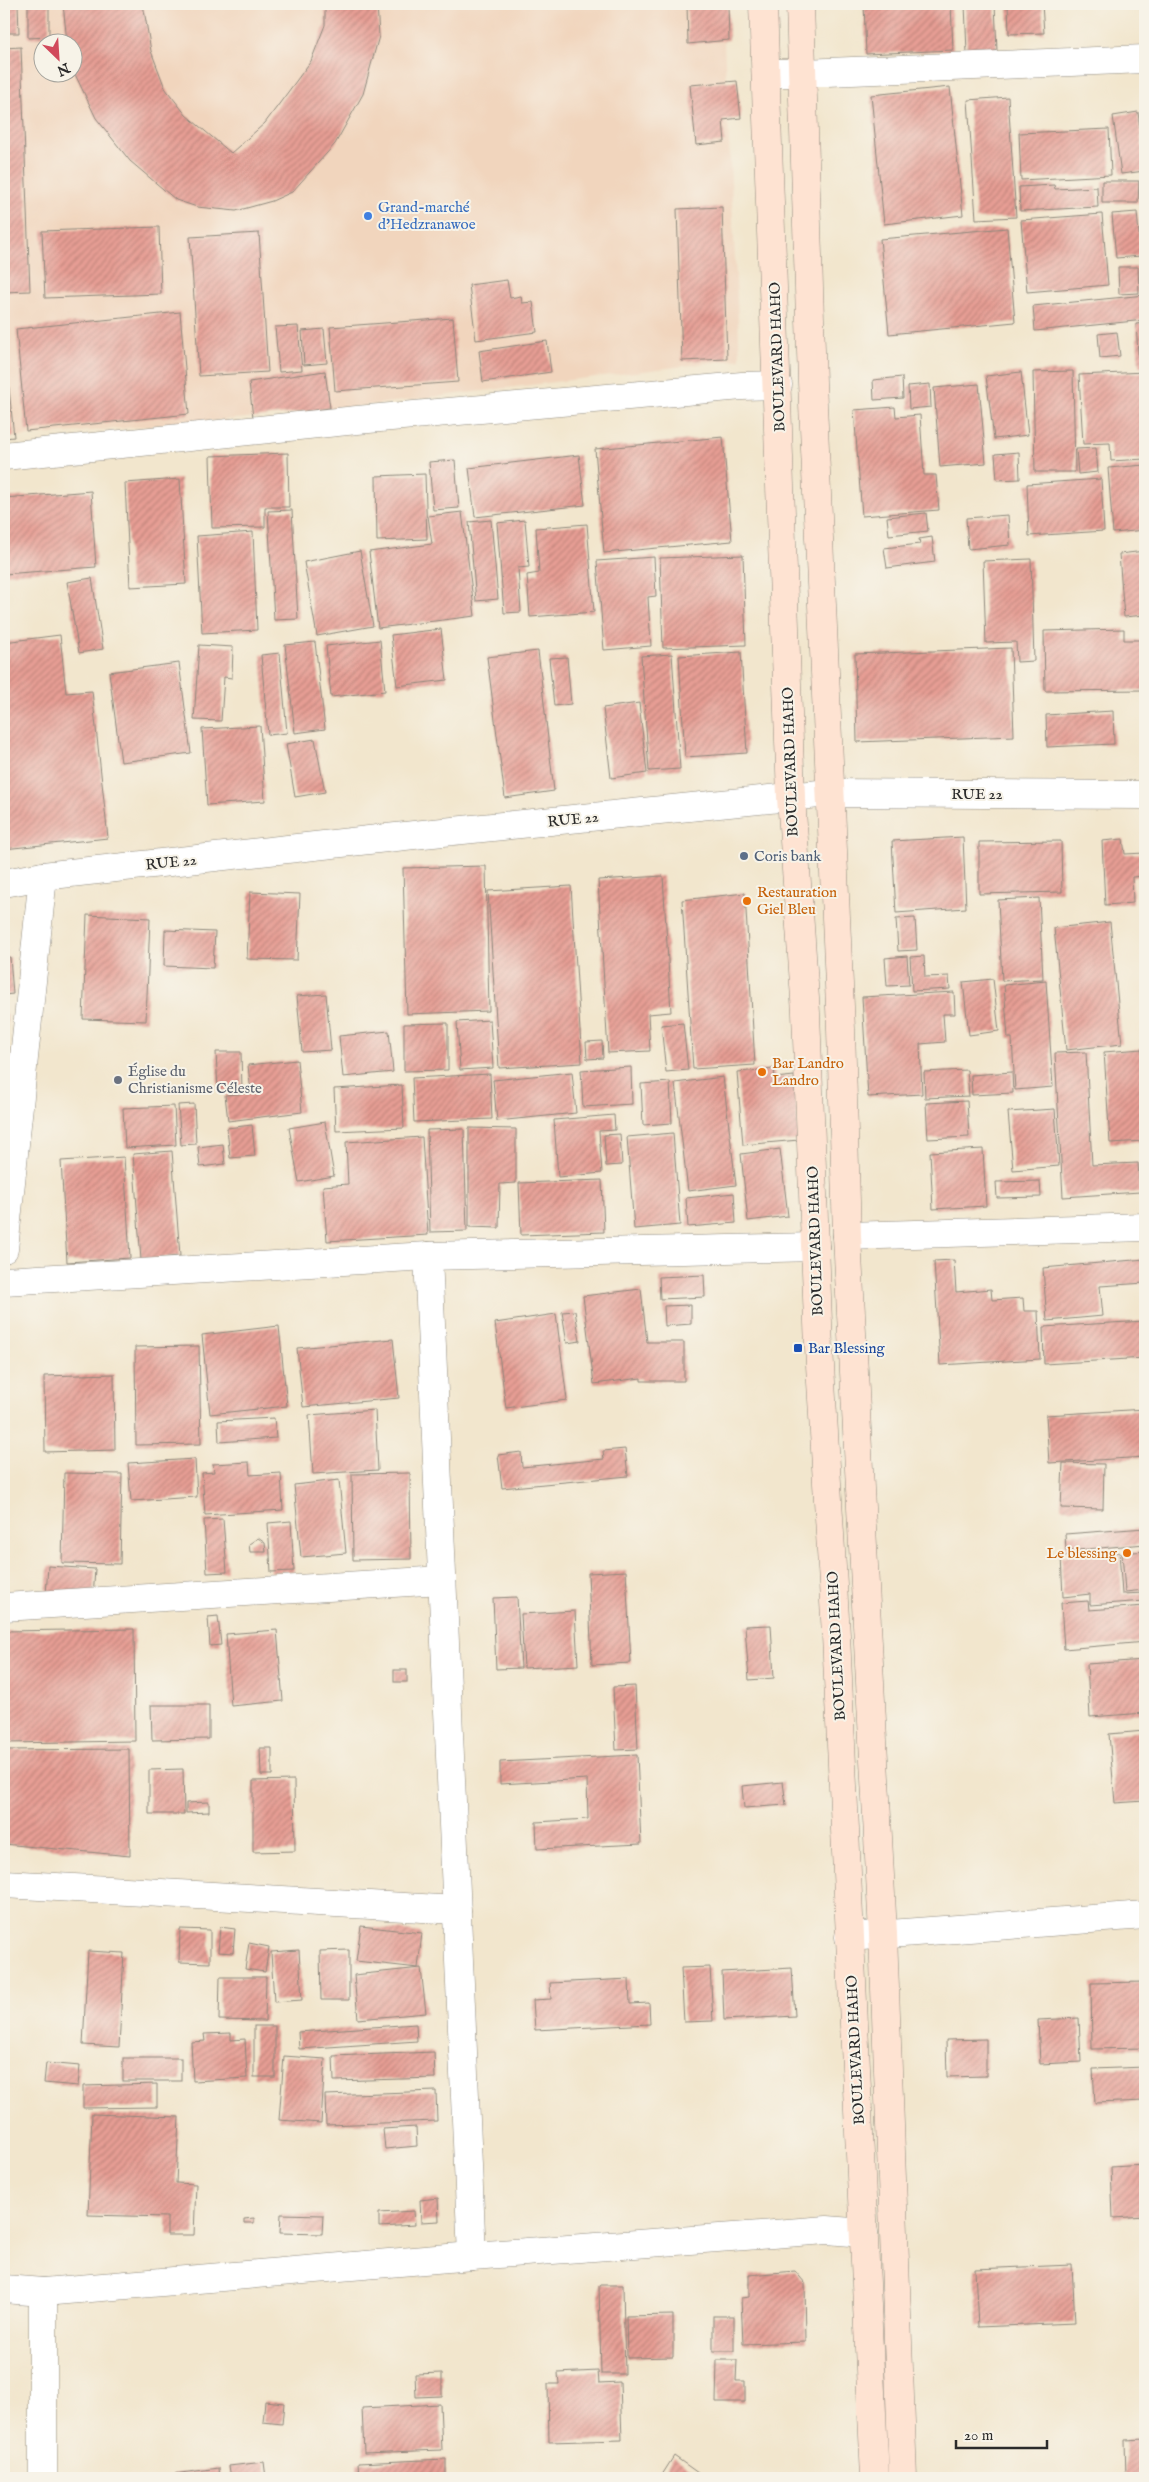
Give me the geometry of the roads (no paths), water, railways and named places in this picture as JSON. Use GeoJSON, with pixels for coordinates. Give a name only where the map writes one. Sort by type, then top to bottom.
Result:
{"type":"FeatureCollection","features":[{"type":"Feature","properties":{"kind":"main road","name":"BOULEVARD HAHO"},"geometry":{"type":"LineString","coordinates":[[763,4],[778,385],[791,797],[806,1013],[815,1247],[836,1644],[875,2478]]}},
{"type":"Feature","properties":{"kind":"main road","name":"BOULEVARD HAHO"},"geometry":{"type":"LineString","coordinates":[[800,4],[804,73],[812,382],[841,1030],[847,1236],[883,1934],[904,2478]]}},
{"type":"Feature","properties":{"kind":"street"},"geometry":{"type":"LineString","coordinates":[[766,73],[1145,59]]}},
{"type":"Feature","properties":{"kind":"street"},"geometry":{"type":"LineString","coordinates":[[4,456],[386,418],[742,386],[778,385]]}},
{"type":"Feature","properties":{"kind":"street","name":"RUE 22"},"geometry":{"type":"LineString","coordinates":[[4,883],[43,876],[433,833],[829,793],[1145,795]]}},
{"type":"Feature","properties":{"kind":"street"},"geometry":{"type":"LineString","coordinates":[[4,1249],[43,876]]}},
{"type":"Feature","properties":{"kind":"street"},"geometry":{"type":"LineString","coordinates":[[847,1236],[1145,1227]]}},
{"type":"Feature","properties":{"kind":"street"},"geometry":{"type":"LineString","coordinates":[[4,1281],[428,1256],[815,1247]]}},
{"type":"Feature","properties":{"kind":"street"},"geometry":{"type":"LineString","coordinates":[[428,1256],[472,2256]]}},
{"type":"Feature","properties":{"kind":"street"},"geometry":{"type":"LineString","coordinates":[[4,1607],[442,1580]]}},
{"type":"Feature","properties":{"kind":"street"},"geometry":{"type":"LineString","coordinates":[[4,1884],[457,1910]]}},
{"type":"Feature","properties":{"kind":"street"},"geometry":{"type":"LineString","coordinates":[[849,1937],[1145,1915]]}},
{"type":"Feature","properties":{"kind":"street"},"geometry":{"type":"LineString","coordinates":[[4,2289],[43,2292],[472,2256],[827,2230],[864,2233]]}},
{"type":"Feature","properties":{"kind":"street"},"geometry":{"type":"LineString","coordinates":[[43,2292],[43,2478]]}},
{"type":"Feature","properties":{"kind":"place","name":"Grand-marché d'Hedzranawoe"},"geometry":{"type":"Point","coordinates":[368,216]}},
{"type":"Feature","properties":{"kind":"place","name":"Coris bank"},"geometry":{"type":"Point","coordinates":[744,856]}},
{"type":"Feature","properties":{"kind":"place","name":"Restauration Giel Bleu"},"geometry":{"type":"Point","coordinates":[747,901]}},
{"type":"Feature","properties":{"kind":"place","name":"Bar Landro Landro"},"geometry":{"type":"Point","coordinates":[762,1072]}},
{"type":"Feature","properties":{"kind":"place","name":"Église du Christianisme Céleste"},"geometry":{"type":"Point","coordinates":[118,1080]}},
{"type":"Feature","properties":{"kind":"place","name":"Bar Blessing"},"geometry":{"type":"Point","coordinates":[798,1348]}},
{"type":"Feature","properties":{"kind":"place","name":"Le blessing"},"geometry":{"type":"Point","coordinates":[1127,1553]}}]}
